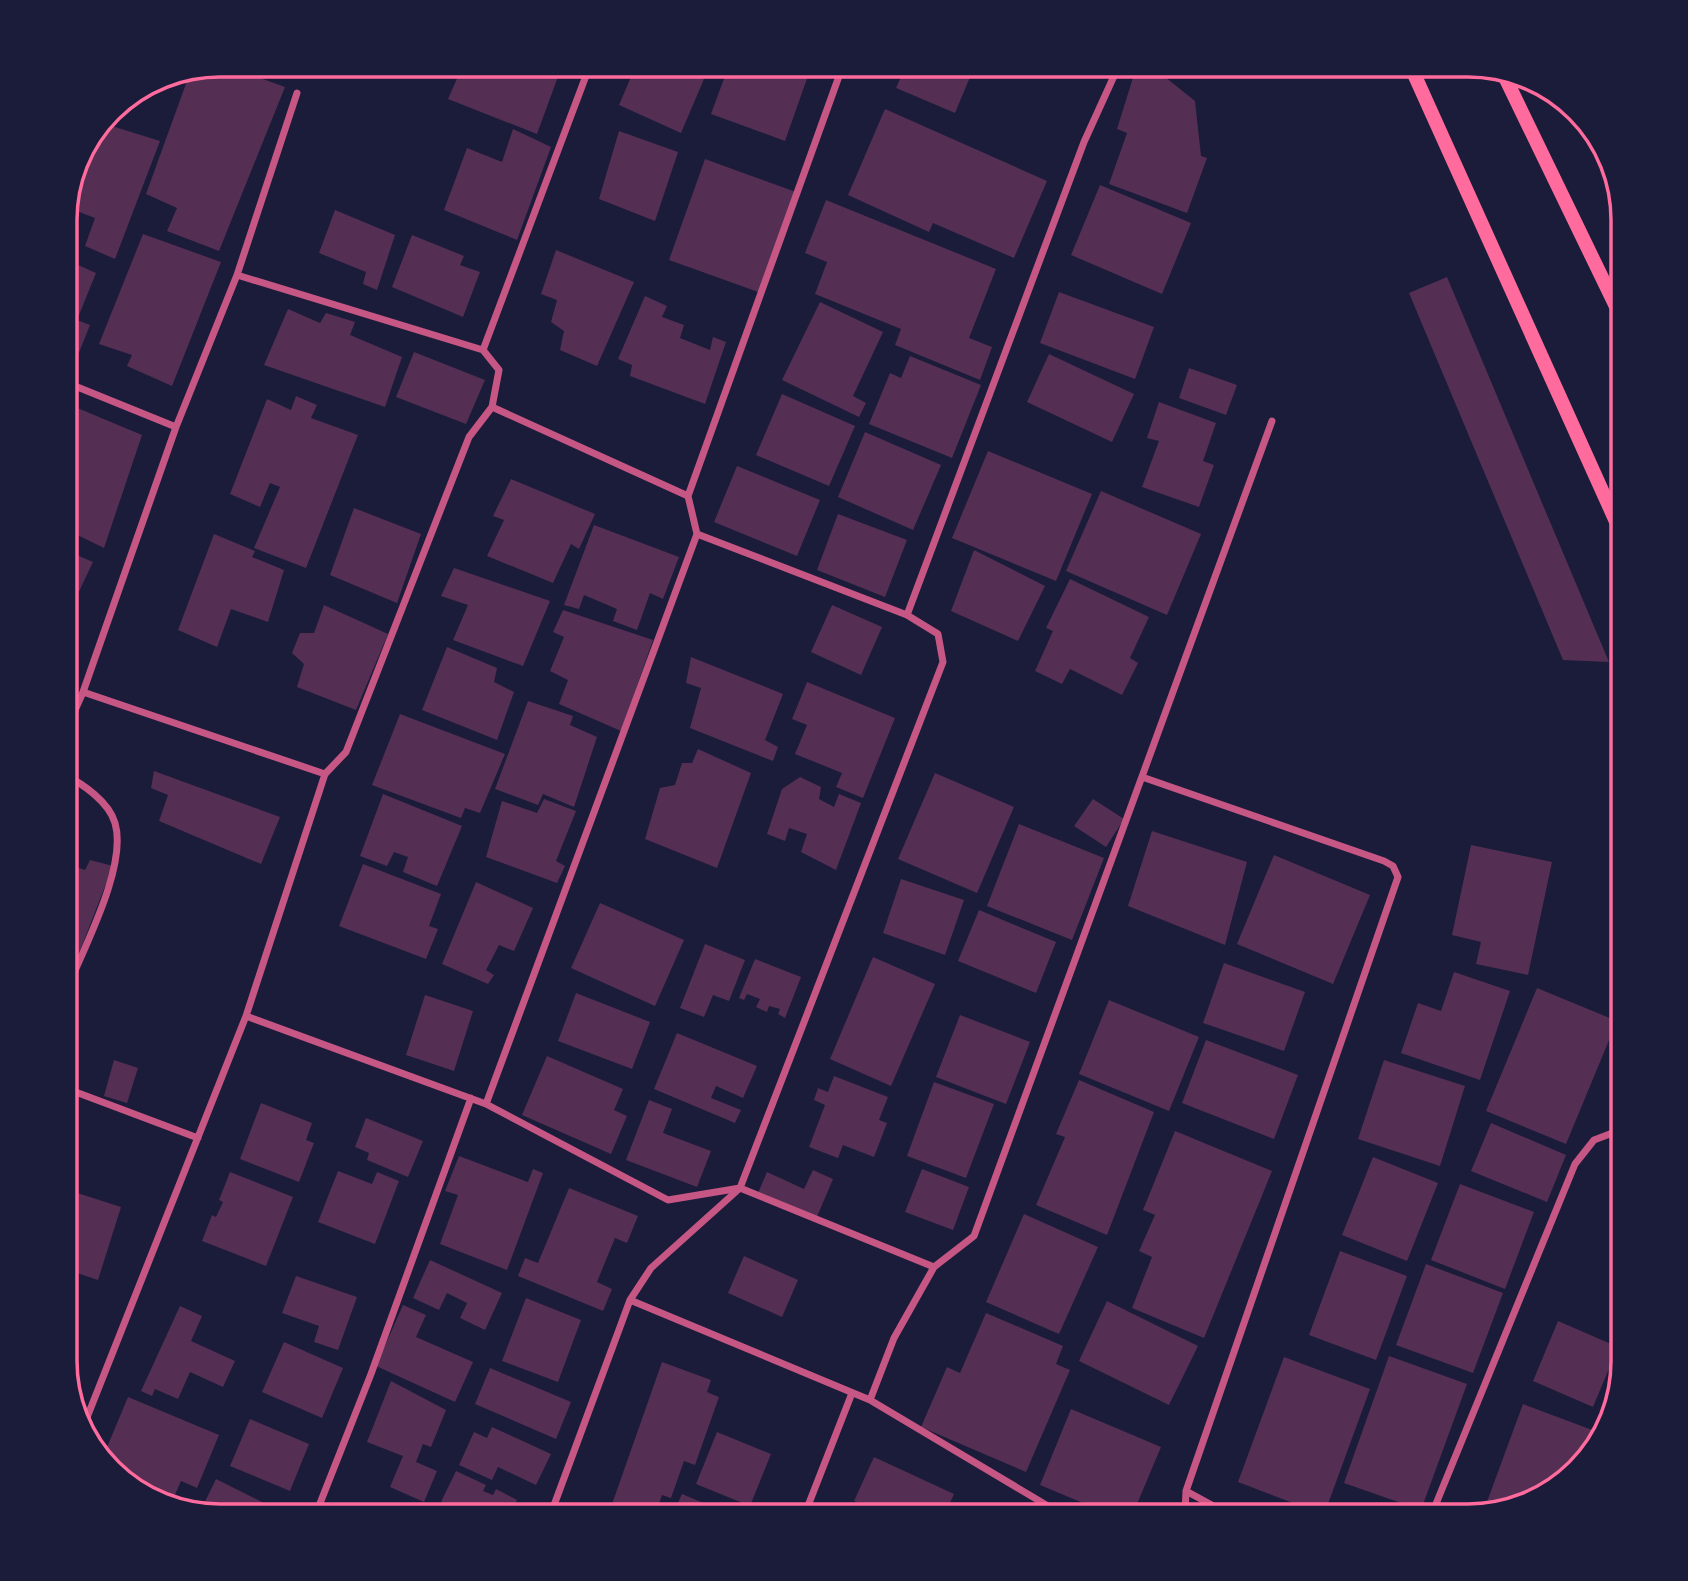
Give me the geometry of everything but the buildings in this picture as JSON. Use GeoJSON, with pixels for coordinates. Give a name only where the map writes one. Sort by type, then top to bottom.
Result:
{"type":"FeatureCollection","features":[{"type":"Feature","properties":{"kind":"main road"},"geometry":{"type":"LineString","coordinates":[[1415,77],[1611,510]]}},
{"type":"Feature","properties":{"kind":"main road"},"geometry":{"type":"LineString","coordinates":[[1508,83],[1611,296]]}},
{"type":"Feature","properties":{"kind":"street"},"geometry":{"type":"LineString","coordinates":[[483,350],[585,77]]}},
{"type":"Feature","properties":{"kind":"street"},"geometry":{"type":"LineString","coordinates":[[486,1104],[697,534],[688,496],[839,77]]}},
{"type":"Feature","properties":{"kind":"street"},"geometry":{"type":"LineString","coordinates":[[907,615],[1084,142],[1114,77]]}},
{"type":"Feature","properties":{"kind":"street"},"geometry":{"type":"LineString","coordinates":[[77,706],[176,427],[237,275],[297,93]]}},
{"type":"Feature","properties":{"kind":"street"},"geometry":{"type":"LineString","coordinates":[[88,1415],[246,1016],[325,774],[346,752],[469,437],[492,407],[499,370],[483,350],[237,275]]}},
{"type":"Feature","properties":{"kind":"street"},"geometry":{"type":"LineString","coordinates":[[77,387],[176,427]]}},
{"type":"Feature","properties":{"kind":"street"},"geometry":{"type":"LineString","coordinates":[[492,407],[688,496]]}},
{"type":"Feature","properties":{"kind":"street"},"geometry":{"type":"LineString","coordinates":[[870,1400],[894,1338],[934,1267],[974,1236],[1272,421]]}},
{"type":"Feature","properties":{"kind":"street"},"geometry":{"type":"LineString","coordinates":[[554,1504],[630,1300],[651,1268],[740,1188],[943,662],[938,634],[907,615],[697,534]]}},
{"type":"Feature","properties":{"kind":"street"},"geometry":{"type":"LineString","coordinates":[[83,692],[325,774]]}},
{"type":"Feature","properties":{"kind":"street"},"geometry":{"type":"LineString","coordinates":[[1142,777],[1384,861],[1394,866],[1398,877],[1186,1491],[1185,1504]]}},
{"type":"Feature","properties":{"kind":"street"},"geometry":{"type":"LineString","coordinates":[[77,781],[83,784],[115,822],[118,853],[77,964]]}},
{"type":"Feature","properties":{"kind":"street"},"geometry":{"type":"LineString","coordinates":[[246,1016],[486,1104],[668,1200],[740,1188],[934,1267]]}},
{"type":"Feature","properties":{"kind":"street"},"geometry":{"type":"LineString","coordinates":[[77,1093],[198,1138]]}},
{"type":"Feature","properties":{"kind":"street"},"geometry":{"type":"LineString","coordinates":[[320,1504],[371,1374],[471,1098]]}},
{"type":"Feature","properties":{"kind":"street"},"geometry":{"type":"LineString","coordinates":[[1436,1504],[1575,1164],[1594,1140],[1611,1134]]}},
{"type":"Feature","properties":{"kind":"street"},"geometry":{"type":"LineString","coordinates":[[630,1300],[870,1400],[1042,1504]]}},
{"type":"Feature","properties":{"kind":"street"},"geometry":{"type":"LineString","coordinates":[[809,1504],[852,1393]]}},
{"type":"Feature","properties":{"kind":"street"},"geometry":{"type":"LineString","coordinates":[[1186,1491],[1210,1504]]}}]}
